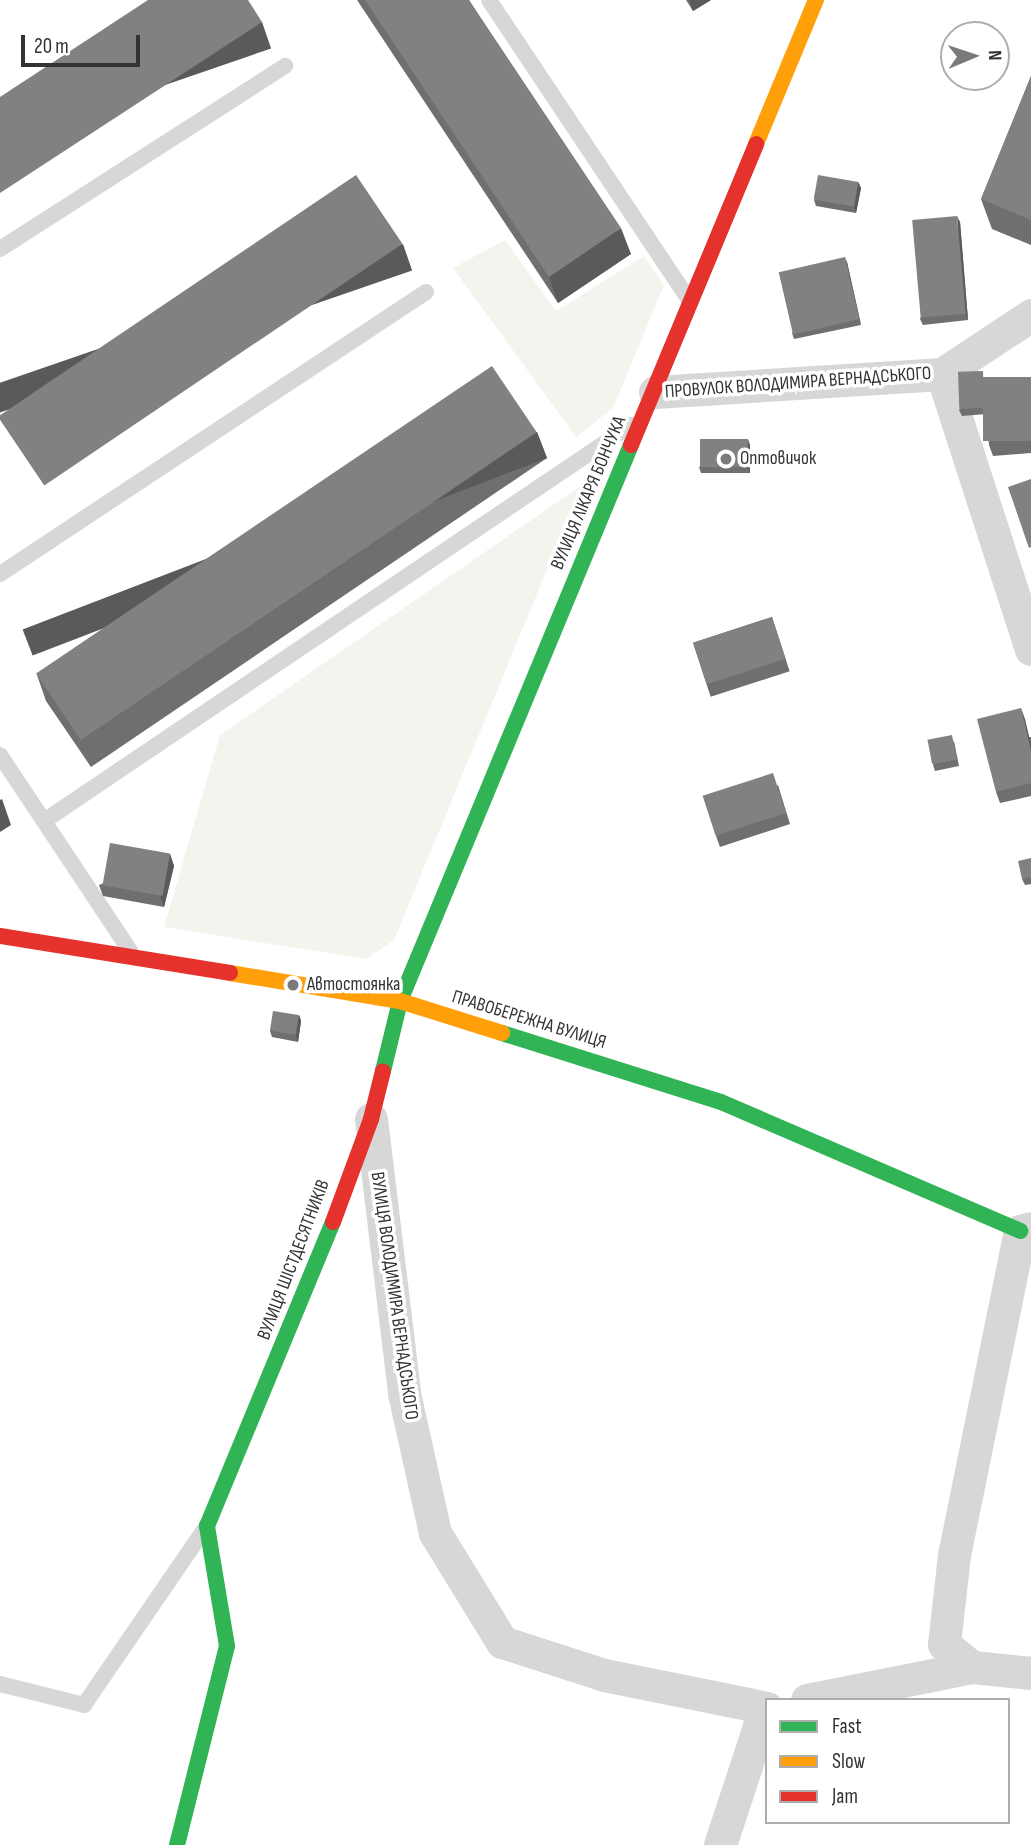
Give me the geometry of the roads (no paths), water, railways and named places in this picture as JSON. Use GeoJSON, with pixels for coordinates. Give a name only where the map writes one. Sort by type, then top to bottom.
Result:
{"type":"FeatureCollection","features":[{"type":"Feature","properties":{"kind":"street","name":"ВУЛИЦЯ ЛІКАРЯ БОНЧУКА"},"geometry":{"type":"LineString","coordinates":[[400,1001],[692,305],[816,0]]}},
{"type":"Feature","properties":{"kind":"street"},"geometry":{"type":"LineString","coordinates":[[1031,316],[942,374],[1031,649]]}},
{"type":"Feature","properties":{"kind":"street","name":"ПРОВУЛОК ВОЛОДИМИРА ВЕРНАДСЬКОГО"},"geometry":{"type":"LineString","coordinates":[[650,403],[942,374]]}},
{"type":"Feature","properties":{"kind":"street","name":"ПРАВОБЕРЕЖНА ВУЛИЦЯ"},"geometry":{"type":"LineString","coordinates":[[0,936],[400,1001],[722,1102],[1026,1229]]}},
{"type":"Feature","properties":{"kind":"street","name":"ВУЛИЦЯ ШІСТДЕСЯТНИКІВ"},"geometry":{"type":"LineString","coordinates":[[207,1526],[311,1282],[371,1119],[400,1001]]}},
{"type":"Feature","properties":{"kind":"street","name":"ВУЛИЦЯ ВОЛОДИМИРА ВЕРНАДСЬКОГО"},"geometry":{"type":"LineString","coordinates":[[371,1119],[404,1393],[435,1533],[502,1642],[604,1675],[765,1708]]}},
{"type":"Feature","properties":{"kind":"street"},"geometry":{"type":"LineString","coordinates":[[972,1667],[944,1644],[949,1593],[984,1394],[1026,1229]]}},
{"type":"Feature","properties":{"kind":"street"},"geometry":{"type":"LineString","coordinates":[[177,1845],[227,1646],[207,1526]]}},
{"type":"Feature","properties":{"kind":"street"},"geometry":{"type":"LineString","coordinates":[[817,1698],[972,1667],[1031,1672]]}},
{"type":"Feature","properties":{"kind":"street","name":"ВУЛИЦЯ ВОЛОДИМИРА ВЕРНАДСЬКОГО"},"geometry":{"type":"LineString","coordinates":[[720,1845],[765,1711]]}},
{"type":"Feature","properties":{"kind":"lane"},"geometry":{"type":"LineString","coordinates":[[489,0],[692,305]]}},
{"type":"Feature","properties":{"kind":"lane"},"geometry":{"type":"LineString","coordinates":[[0,249],[285,66]]}},
{"type":"Feature","properties":{"kind":"lane"},"geometry":{"type":"LineString","coordinates":[[0,574],[426,292]]}},
{"type":"Feature","properties":{"kind":"lane"},"geometry":{"type":"LineString","coordinates":[[44,821],[650,403]]}},
{"type":"Feature","properties":{"kind":"lane"},"geometry":{"type":"LineString","coordinates":[[0,755],[136,959]]}},
{"type":"Feature","properties":{"kind":"lane","name":"ВУЛИЦЯ ШІСТДЕСЯТНИКІВ"},"geometry":{"type":"LineString","coordinates":[[0,1685],[84,1705],[207,1526]]}},
{"type":"Feature","properties":{"kind":"place","name":"Оптовичок"},"geometry":{"type":"Point","coordinates":[726,459]}},
{"type":"Feature","properties":{"kind":"place","name":"Автостоянка"},"geometry":{"type":"Point","coordinates":[293,985]}}]}
